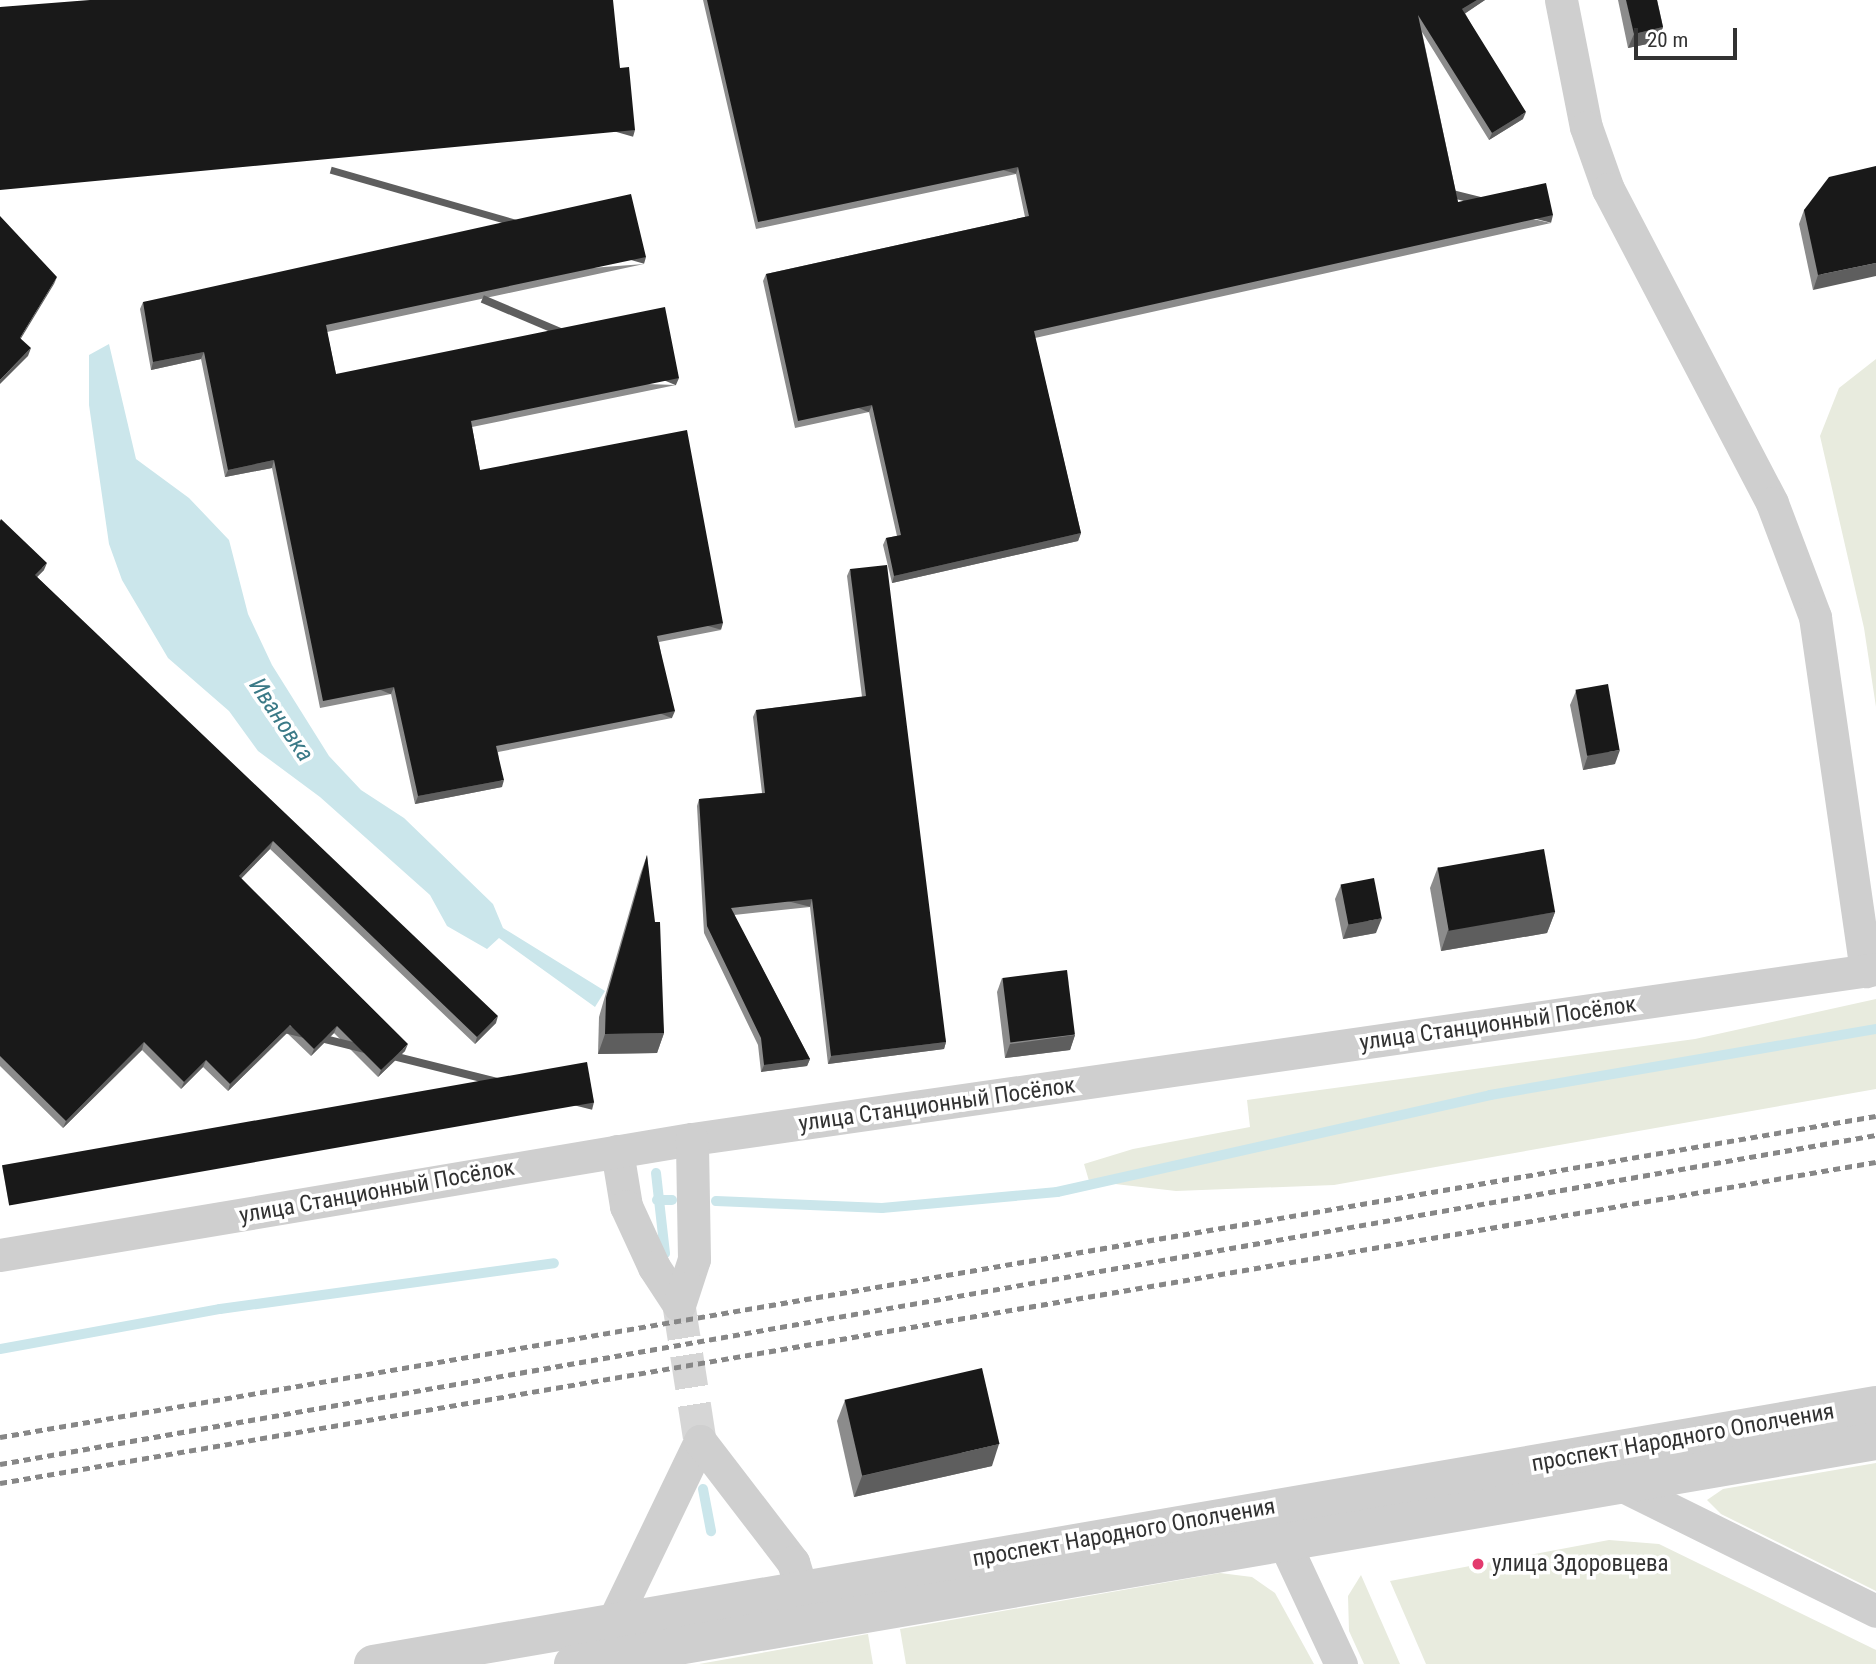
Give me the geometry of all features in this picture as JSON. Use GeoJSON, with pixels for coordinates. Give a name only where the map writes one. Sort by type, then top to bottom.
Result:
{"type":"FeatureCollection","features":[{"type":"Feature","properties":{"kind":"street"},"geometry":{"type":"LineString","coordinates":[[1561,0],[1586,127],[1608,189],[1772,503],[1815,617],[1871,970]]}},
{"type":"Feature","properties":{"kind":"street","name":"улица Станционный Посёлок"},"geometry":{"type":"LineString","coordinates":[[0,1255],[692,1139],[1871,970]]}},
{"type":"Feature","properties":{"kind":"street"},"geometry":{"type":"LineString","coordinates":[[617,1151],[626,1206],[654,1267],[679,1305],[694,1259],[692,1139]]}},
{"type":"Feature","properties":{"kind":"street","name":"проспект Народного Ополчения"},"geometry":{"type":"LineString","coordinates":[[373,1664],[615,1639],[1279,1525],[1876,1405]]}},
{"type":"Feature","properties":{"kind":"street"},"geometry":{"type":"LineString","coordinates":[[615,1639],[700,1441],[793,1562],[807,1605]]}},
{"type":"Feature","properties":{"kind":"street","name":"проспект Народного Ополчения"},"geometry":{"type":"LineString","coordinates":[[1279,1525],[1621,1485],[1876,1441]]}},
{"type":"Feature","properties":{"kind":"street"},"geometry":{"type":"LineString","coordinates":[[1621,1485],[1876,1611]]}},
{"type":"Feature","properties":{"kind":"street"},"geometry":{"type":"LineString","coordinates":[[1279,1525],[1340,1664]]}},
{"type":"Feature","properties":{"kind":"street","name":"проспект Народного Ополчения"},"geometry":{"type":"LineString","coordinates":[[573,1664],[615,1639]]}},
{"type":"Feature","properties":{"kind":"shaded area"},"geometry":{"type":"Polygon","coordinates":[[[1876,359],[1876,707],[1864,628],[1820,436],[1839,388],[1876,359]]]}},
{"type":"Feature","properties":{"kind":"shaded area"},"geometry":{"type":"Polygon","coordinates":[[[1876,999],[1876,1089],[1334,1185],[1176,1191],[1089,1181],[1084,1164],[1133,1149],[1250,1127],[1247,1100],[1695,1039],[1876,999]]]}},
{"type":"Feature","properties":{"kind":"shaded area"},"geometry":{"type":"Polygon","coordinates":[[[1876,1463],[1876,1591],[1721,1514],[1707,1500],[1723,1489],[1876,1463]]]}},
{"type":"Feature","properties":{"kind":"shaded area"},"geometry":{"type":"Polygon","coordinates":[[[1609,1540],[1659,1544],[1876,1650],[1876,1664],[1426,1664],[1390,1581],[1609,1540]]]}},
{"type":"Feature","properties":{"kind":"shaded area"},"geometry":{"type":"Polygon","coordinates":[[[1220,1573],[1252,1577],[1275,1593],[1314,1664],[906,1664],[900,1629],[1220,1573]]]}},
{"type":"Feature","properties":{"kind":"shaded area"},"geometry":{"type":"Polygon","coordinates":[[[1361,1575],[1400,1664],[1364,1664],[1349,1631],[1348,1596],[1361,1575]]]}},
{"type":"Feature","properties":{"kind":"shaded area"},"geometry":{"type":"Polygon","coordinates":[[[868,1634],[873,1664],[699,1664],[868,1634]]]}},
{"type":"Feature","properties":{"kind":"water"},"geometry":{"type":"Polygon","coordinates":[[[109,344],[136,459],[189,498],[229,540],[248,614],[272,665],[329,756],[361,790],[404,818],[493,904],[503,928],[605,991],[595,1007],[499,938],[487,949],[447,926],[430,895],[320,797],[258,751],[229,711],[168,658],[122,580],[109,544],[89,405],[89,355],[109,344]]]}},
{"type":"Feature","properties":{"kind":"building"},"geometry":{"type":"Polygon","coordinates":[[[90,0],[613,0],[620,68],[629,67],[635,130],[0,190],[0,7],[90,0]]]}},
{"type":"Feature","properties":{"kind":"building"},"geometry":{"type":"Polygon","coordinates":[[[707,0],[1477,0],[1462,9],[1526,112],[1492,133],[1418,15],[1458,202],[1546,183],[1553,215],[1034,331],[1081,533],[894,576],[886,538],[901,535],[872,405],[798,421],[766,274],[1029,216],[1018,167],[758,222],[707,0]]]}},
{"type":"Feature","properties":{"kind":"building"},"geometry":{"type":"Polygon","coordinates":[[[1626,0],[1657,0],[1663,27],[1634,34],[1626,0]]]}},
{"type":"Feature","properties":{"kind":"building"},"geometry":{"type":"Polygon","coordinates":[[[1876,166],[1876,263],[1818,275],[1804,210],[1829,177],[1876,166]]]}},
{"type":"Feature","properties":{"kind":"building"},"geometry":{"type":"Polygon","coordinates":[[[631,194],[646,257],[326,325],[336,374],[665,307],[679,378],[471,421],[480,470],[687,430],[723,623],[657,636],[675,711],[496,746],[504,780],[418,796],[394,687],[323,701],[274,460],[228,470],[204,352],[153,362],[143,302],[631,194]]]}},
{"type":"Feature","properties":{"kind":"building"},"geometry":{"type":"Polygon","coordinates":[[[0,216],[57,277],[20,338],[31,348],[0,380],[0,216]]]}},
{"type":"Feature","properties":{"kind":"building"},"geometry":{"type":"Polygon","coordinates":[[[1,519],[47,563],[35,575],[498,1016],[477,1037],[273,841],[239,876],[408,1044],[381,1070],[337,1026],[314,1049],[290,1025],[230,1084],[206,1060],[184,1082],[144,1042],[66,1121],[0,1056],[1,519]]]}},
{"type":"Feature","properties":{"kind":"building"},"geometry":{"type":"Polygon","coordinates":[[[887,565],[946,1042],[831,1056],[812,899],[731,908],[810,1059],[764,1065],[761,1038],[707,926],[699,799],[765,793],[756,710],[866,696],[850,569],[887,565]]]}},
{"type":"Feature","properties":{"kind":"building"},"geometry":{"type":"Polygon","coordinates":[[[1608,684],[1620,750],[1587,756],[1576,690],[1608,684]]]}},
{"type":"Feature","properties":{"kind":"building"},"geometry":{"type":"Polygon","coordinates":[[[1544,849],[1555,912],[1449,931],[1438,868],[1544,849]]]}},
{"type":"Feature","properties":{"kind":"building"},"geometry":{"type":"Polygon","coordinates":[[[647,855],[655,922],[660,922],[664,1033],[605,1034],[606,998],[647,855]]]}},
{"type":"Feature","properties":{"kind":"building"},"geometry":{"type":"Polygon","coordinates":[[[1374,878],[1382,918],[1348,925],[1341,884],[1374,878]]]}},
{"type":"Feature","properties":{"kind":"building"},"geometry":{"type":"Polygon","coordinates":[[[1067,970],[1075,1035],[1010,1042],[1002,978],[1067,970]]]}},
{"type":"Feature","properties":{"kind":"building"},"geometry":{"type":"Polygon","coordinates":[[[587,1062],[594,1102],[9,1206],[2,1165],[587,1062]]]}},
{"type":"Feature","properties":{"kind":"building"},"geometry":{"type":"Polygon","coordinates":[[[982,1368],[1000,1444],[862,1476],[845,1400],[982,1368]]]}},
{"type":"Feature","properties":{"kind":"waterway"},"geometry":{"type":"LineString","coordinates":[[716,1201],[882,1208],[1057,1192],[1490,1095],[1876,1029]]}},
{"type":"Feature","properties":{"kind":"waterway","name":"Ивановка"},"geometry":{"type":"LineString","coordinates":[[656,1173],[665,1253]]}},
{"type":"Feature","properties":{"kind":"waterway"},"geometry":{"type":"LineString","coordinates":[[657,1200],[672,1200]]}},
{"type":"Feature","properties":{"kind":"waterway"},"geometry":{"type":"LineString","coordinates":[[0,1349],[220,1309],[554,1263]]}},
{"type":"Feature","properties":{"kind":"waterway","name":"Ивановка"},"geometry":{"type":"LineString","coordinates":[[703,1489],[711,1531]]}},
{"type":"Feature","properties":{"kind":"tunnel"},"geometry":{"type":"LineString","coordinates":[[679,1305],[700,1441]]}},
{"type":"Feature","properties":{"kind":"railway"},"geometry":{"type":"LineString","coordinates":[[0,1437],[1876,1116]]}},
{"type":"Feature","properties":{"kind":"railway"},"geometry":{"type":"LineString","coordinates":[[0,1464],[1876,1135]]}},
{"type":"Feature","properties":{"kind":"railway"},"geometry":{"type":"LineString","coordinates":[[0,1483],[1876,1162]]}},
{"type":"Feature","properties":{"kind":"place","name":"улица Здоровцева"},"geometry":{"type":"Point","coordinates":[1478,1564]}}]}
